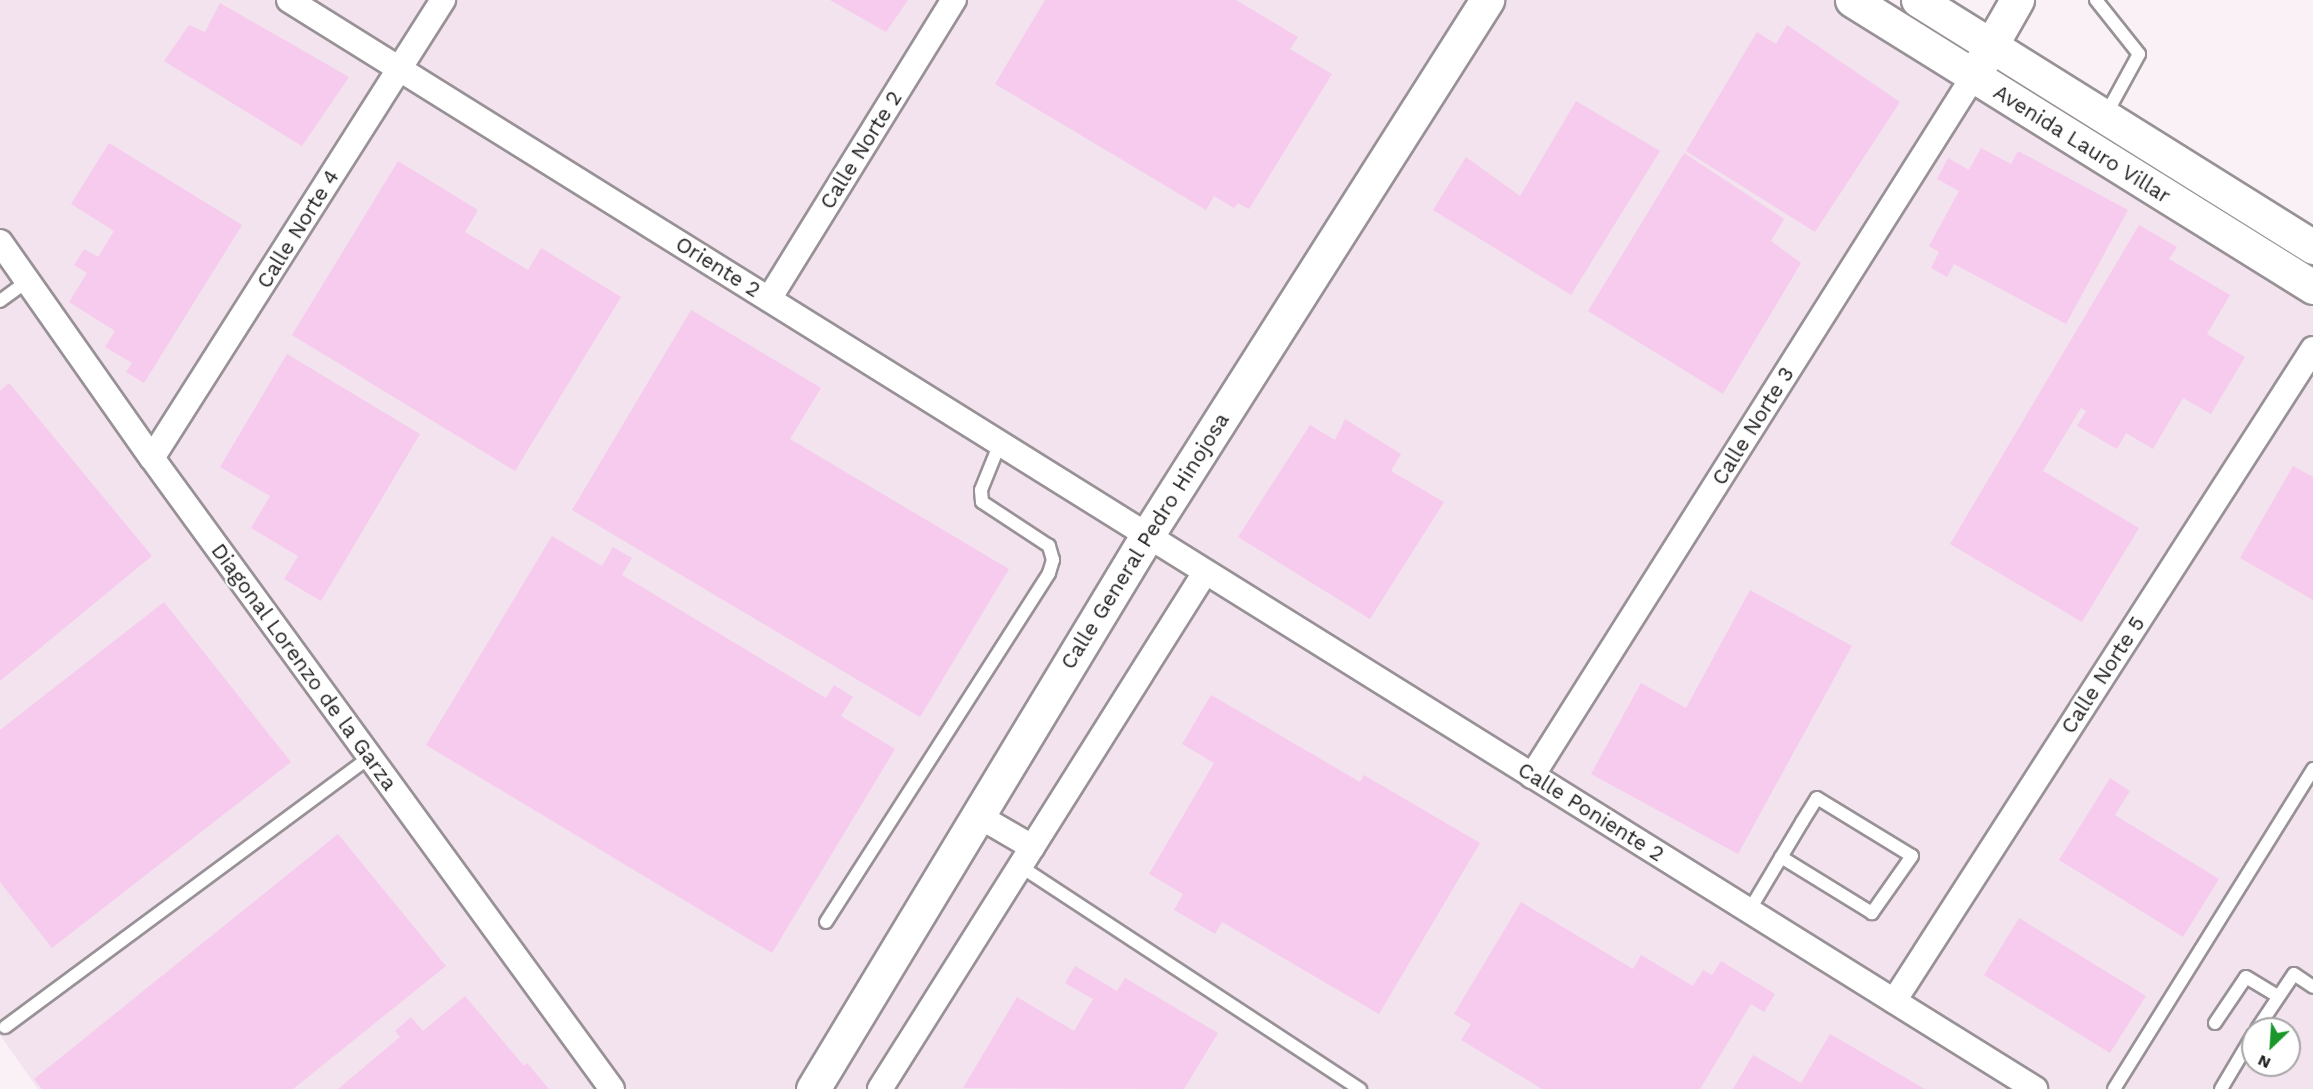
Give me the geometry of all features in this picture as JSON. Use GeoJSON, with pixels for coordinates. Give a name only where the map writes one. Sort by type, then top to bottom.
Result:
{"type":"FeatureCollection","features":[{"type":"Feature","properties":{"kind":"street","name":"Oriente 2"},"geometry":{"type":"LineString","coordinates":[[290,0],[1148,534]]}},
{"type":"Feature","properties":{"kind":"street","name":"Calle Norte 4"},"geometry":{"type":"LineString","coordinates":[[152,458],[443,0]]}},
{"type":"Feature","properties":{"kind":"street","name":"Calle Norte 2"},"geometry":{"type":"LineString","coordinates":[[769,299],[954,0]]}},
{"type":"Feature","properties":{"kind":"street","name":"Calle General Pedro Hinojosa"},"geometry":{"type":"LineString","coordinates":[[813,1089],[1148,534],[1487,0]]}},
{"type":"Feature","properties":{"kind":"street","name":"Avenida Lauro Villar"},"geometry":{"type":"LineString","coordinates":[[1852,0],[2313,287]]}},
{"type":"Feature","properties":{"kind":"street","name":"Avenida Lauro Villar"},"geometry":{"type":"LineString","coordinates":[[1918,0],[2313,247]]}},
{"type":"Feature","properties":{"kind":"street"},"geometry":{"type":"LineString","coordinates":[[1973,77],[2017,0]]}},
{"type":"Feature","properties":{"kind":"street","name":"Calle Norte 3"},"geometry":{"type":"LineString","coordinates":[[1532,776],[1973,77]]}},
{"type":"Feature","properties":{"kind":"street","name":"Diagonal Lorenzo de la Garza"},"geometry":{"type":"LineString","coordinates":[[0,242],[152,458],[612,1089]]}},
{"type":"Feature","properties":{"kind":"street","name":"Calle Norte 5"},"geometry":{"type":"LineString","coordinates":[[1894,1001],[2313,349]]}},
{"type":"Feature","properties":{"kind":"street","name":"Calle Poniente 2"},"geometry":{"type":"LineString","coordinates":[[1148,534],[1204,574],[2035,1089]]}},
{"type":"Feature","properties":{"kind":"street"},"geometry":{"type":"LineString","coordinates":[[880,1089],[1204,574]]}},
{"type":"Feature","properties":{"kind":"street"},"geometry":{"type":"LineString","coordinates":[[977,815],[1026,857]]}},
{"type":"Feature","properties":{"kind":"lane"},"geometry":{"type":"LineString","coordinates":[[2096,0],[2139,54],[2105,117]]}},
{"type":"Feature","properties":{"kind":"lane"},"geometry":{"type":"LineString","coordinates":[[0,301],[26,282]]}},
{"type":"Feature","properties":{"kind":"lane"},"geometry":{"type":"LineString","coordinates":[[826,922],[1049,573],[1053,560],[1049,546],[982,502],[981,490],[1000,443]]}},
{"type":"Feature","properties":{"kind":"lane"},"geometry":{"type":"LineString","coordinates":[[5,1027],[369,758]]}},
{"type":"Feature","properties":{"kind":"lane"},"geometry":{"type":"LineString","coordinates":[[2114,1089],[2313,769]]}},
{"type":"Feature","properties":{"kind":"lane"},"geometry":{"type":"LineString","coordinates":[[1749,911],[1781,857],[1817,798],[1912,856],[1872,913],[1781,857]]}},
{"type":"Feature","properties":{"kind":"lane"},"geometry":{"type":"LineString","coordinates":[[1026,857],[1360,1089]]}},
{"type":"Feature","properties":{"kind":"lane"},"geometry":{"type":"LineString","coordinates":[[2265,1017],[2294,974],[2313,987]]}},
{"type":"Feature","properties":{"kind":"lane"},"geometry":{"type":"LineString","coordinates":[[2215,1023],[2246,977],[2278,996]]}},
{"type":"Feature","properties":{"kind":"lane"},"geometry":{"type":"LineString","coordinates":[[2221,1089],[2241,1055]]}},
{"type":"Feature","properties":{"kind":"shaded area"},"geometry":{"type":"Polygon","coordinates":[[[0,0],[1841,0],[2313,300],[2313,1089],[38,1089],[0,1035],[0,0]]]}},
{"type":"Feature","properties":{"kind":"building"},"geometry":{"type":"Polygon","coordinates":[[[830,0],[908,0],[886,32],[830,0]]]}},
{"type":"Feature","properties":{"kind":"building"},"geometry":{"type":"Polygon","coordinates":[[[1045,0],[1236,0],[1298,37],[1290,49],[1332,74],[1249,209],[1238,203],[1234,208],[1214,196],[1206,210],[995,84],[1045,0]]]}},
{"type":"Feature","properties":{"kind":"building"},"geometry":{"type":"Polygon","coordinates":[[[220,3],[349,77],[302,146],[164,61],[189,25],[205,32],[220,3]]]}},
{"type":"Feature","properties":{"kind":"building"},"geometry":{"type":"Polygon","coordinates":[[[1787,25],[1900,102],[1815,232],[1686,151],[1757,32],[1776,44],[1787,25]]]}},
{"type":"Feature","properties":{"kind":"building"},"geometry":{"type":"Polygon","coordinates":[[[1576,101],[1660,151],[1571,295],[1433,210],[1466,157],[1520,196],[1576,101]]]}},
{"type":"Feature","properties":{"kind":"building"},"geometry":{"type":"Polygon","coordinates":[[[109,143],[242,225],[144,383],[126,372],[132,363],[105,347],[115,331],[69,302],[87,273],[74,265],[84,249],[98,257],[114,231],[71,204],[109,143]]]}},
{"type":"Feature","properties":{"kind":"building"},"geometry":{"type":"Polygon","coordinates":[[[1981,148],[2011,164],[2018,151],[2128,210],[2066,324],[1954,264],[1947,277],[1931,268],[1939,252],[1929,246],[1959,191],[1937,179],[1948,158],[1969,170],[1981,148]]]}},
{"type":"Feature","properties":{"kind":"building"},"geometry":{"type":"Polygon","coordinates":[[[1684,153],[1784,219],[1771,241],[1801,263],[1723,394],[1588,311],[1684,153]]]}},
{"type":"Feature","properties":{"kind":"building"},"geometry":{"type":"Polygon","coordinates":[[[398,161],[478,210],[465,232],[528,270],[541,248],[621,297],[515,471],[292,335],[398,161]]]}},
{"type":"Feature","properties":{"kind":"building"},"geometry":{"type":"Polygon","coordinates":[[[2139,225],[2177,247],[2169,259],[2230,295],[2207,334],[2245,357],[2211,414],[2183,398],[2153,449],[2126,433],[2117,449],[2077,426],[2086,411],[2081,408],[2043,471],[2139,528],[2082,622],[1950,544],[2139,225]]]}},
{"type":"Feature","properties":{"kind":"building"},"geometry":{"type":"Polygon","coordinates":[[[691,310],[821,388],[790,439],[1009,569],[920,717],[572,510],[691,310]]]}},
{"type":"Feature","properties":{"kind":"building"},"geometry":{"type":"Polygon","coordinates":[[[287,354],[420,434],[321,601],[284,579],[298,556],[251,528],[270,496],[220,467],[287,354]]]}},
{"type":"Feature","properties":{"kind":"building"},"geometry":{"type":"Polygon","coordinates":[[[9,383],[152,556],[0,681],[0,391],[9,383]]]}},
{"type":"Feature","properties":{"kind":"building"},"geometry":{"type":"Polygon","coordinates":[[[1345,419],[1401,454],[1391,471],[1444,502],[1370,619],[1238,537],[1310,425],[1335,440],[1345,419]]]}},
{"type":"Feature","properties":{"kind":"building"},"geometry":{"type":"Polygon","coordinates":[[[2293,466],[2313,477],[2313,600],[2240,558],[2293,466]]]}},
{"type":"Feature","properties":{"kind":"building"},"geometry":{"type":"Polygon","coordinates":[[[552,536],[602,566],[613,547],[632,558],[622,575],[826,698],[834,685],[853,697],[841,716],[895,749],[772,953],[426,745],[552,536]]]}},
{"type":"Feature","properties":{"kind":"building"},"geometry":{"type":"Polygon","coordinates":[[[1750,590],[1852,646],[1738,854],[1591,774],[1641,683],[1686,708],[1750,590]]]}},
{"type":"Feature","properties":{"kind":"building"},"geometry":{"type":"Polygon","coordinates":[[[164,602],[291,762],[52,948],[0,882],[0,730],[164,602]]]}},
{"type":"Feature","properties":{"kind":"building"},"geometry":{"type":"Polygon","coordinates":[[[1211,695],[1360,782],[1364,775],[1480,843],[1379,1014],[1222,922],[1215,934],[1174,910],[1183,894],[1149,874],[1214,763],[1182,744],[1211,695]]]}},
{"type":"Feature","properties":{"kind":"building"},"geometry":{"type":"Polygon","coordinates":[[[2110,778],[2130,791],[2115,815],[2219,879],[2183,937],[2059,860],[2110,778]]]}},
{"type":"Feature","properties":{"kind":"building"},"geometry":{"type":"Polygon","coordinates":[[[338,834],[446,966],[293,1089],[42,1089],[34,1079],[338,834]]]}},
{"type":"Feature","properties":{"kind":"building"},"geometry":{"type":"Polygon","coordinates":[[[1521,902],[1633,969],[1641,955],[1693,986],[1703,970],[1712,975],[1721,961],[1775,994],[1764,1012],[1751,1004],[1700,1089],[1542,1089],[1461,1040],[1471,1024],[1454,1014],[1521,902]]]}},
{"type":"Feature","properties":{"kind":"building"},"geometry":{"type":"Polygon","coordinates":[[[2019,918],[2146,996],[2110,1053],[1984,975],[2019,918]]]}},
{"type":"Feature","properties":{"kind":"building"},"geometry":{"type":"Polygon","coordinates":[[[1075,966],[1117,991],[1125,978],[1218,1033],[1184,1089],[963,1088],[1017,997],[1074,1031],[1093,999],[1065,983],[1075,966]]]}},
{"type":"Feature","properties":{"kind":"building"},"geometry":{"type":"Polygon","coordinates":[[[465,996],[524,1066],[527,1063],[549,1089],[338,1089],[400,1037],[395,1031],[411,1017],[423,1031],[465,996]]]}},
{"type":"Feature","properties":{"kind":"building"},"geometry":{"type":"Polygon","coordinates":[[[1830,1034],[1925,1089],[1733,1089],[1753,1055],[1801,1083],[1830,1034]]]}}]}
